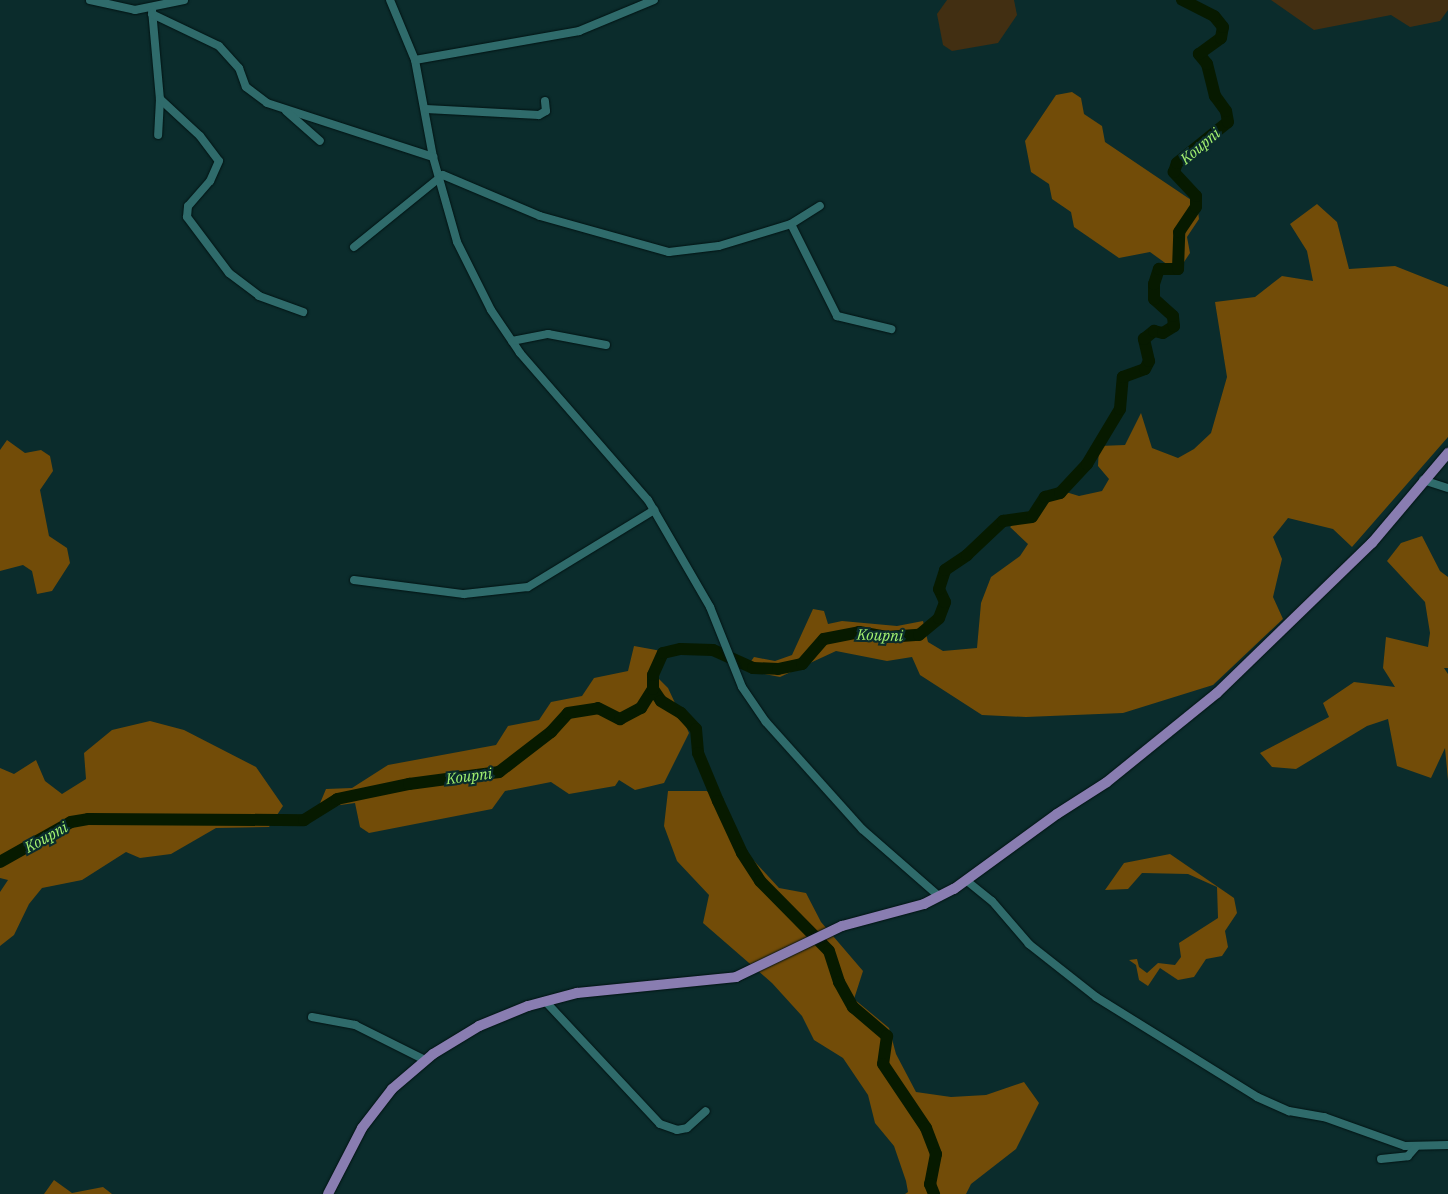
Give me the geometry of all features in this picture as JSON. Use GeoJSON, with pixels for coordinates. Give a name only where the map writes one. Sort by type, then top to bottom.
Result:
{"type":"FeatureCollection","features":[{"type":"Feature","properties":{"kind":"main road"},"geometry":{"type":"LineString","coordinates":[[328,1194],[376,1109],[425,1060],[479,1026],[545,1001],[631,985],[736,977],[826,933],[940,897],[967,881],[1056,814],[1108,782],[1217,693],[1348,568],[1448,453]]}},
{"type":"Feature","properties":{"kind":"street"},"geometry":{"type":"LineString","coordinates":[[90,0],[119,8],[152,12],[219,46],[239,68],[253,94],[284,110],[433,157]]}},
{"type":"Feature","properties":{"kind":"street"},"geometry":{"type":"LineString","coordinates":[[152,12],[184,0]]}},
{"type":"Feature","properties":{"kind":"street"},"geometry":{"type":"LineString","coordinates":[[390,0],[415,60],[438,177],[466,263],[512,341],[654,510],[710,607],[731,661],[753,706],[862,829],[940,897]]}},
{"type":"Feature","properties":{"kind":"street"},"geometry":{"type":"LineString","coordinates":[[415,60],[578,31],[654,0]]}},
{"type":"Feature","properties":{"kind":"street"},"geometry":{"type":"LineString","coordinates":[[152,12],[160,99],[158,135]]}},
{"type":"Feature","properties":{"kind":"street"},"geometry":{"type":"LineString","coordinates":[[160,99],[200,136],[219,161],[210,181],[185,211],[187,217],[229,273],[259,296],[302,312]]}},
{"type":"Feature","properties":{"kind":"street"},"geometry":{"type":"LineString","coordinates":[[426,109],[539,115],[546,111],[545,101]]}},
{"type":"Feature","properties":{"kind":"street"},"geometry":{"type":"LineString","coordinates":[[284,110],[320,141]]}},
{"type":"Feature","properties":{"kind":"street"},"geometry":{"type":"LineString","coordinates":[[354,247],[438,177],[448,174],[546,218],[669,252],[719,246],[791,224],[820,206]]}},
{"type":"Feature","properties":{"kind":"street"},"geometry":{"type":"LineString","coordinates":[[791,224],[836,316],[892,328]]}},
{"type":"Feature","properties":{"kind":"street"},"geometry":{"type":"LineString","coordinates":[[512,341],[548,334],[606,345]]}},
{"type":"Feature","properties":{"kind":"street"},"geometry":{"type":"LineString","coordinates":[[1423,480],[1448,488]]}},
{"type":"Feature","properties":{"kind":"street"},"geometry":{"type":"LineString","coordinates":[[354,580],[464,594],[528,587],[654,510]]}},
{"type":"Feature","properties":{"kind":"street"},"geometry":{"type":"LineString","coordinates":[[967,881],[992,901],[1029,944],[1096,997],[1249,1092],[1289,1111],[1324,1117],[1415,1148],[1448,1145]]}},
{"type":"Feature","properties":{"kind":"street"},"geometry":{"type":"LineString","coordinates":[[545,1001],[660,1124],[677,1130],[687,1128],[706,1111]]}},
{"type":"Feature","properties":{"kind":"street"},"geometry":{"type":"LineString","coordinates":[[312,1017],[355,1025],[425,1060]]}},
{"type":"Feature","properties":{"kind":"street"},"geometry":{"type":"LineString","coordinates":[[1381,1159],[1408,1156],[1415,1148]]}},
{"type":"Feature","properties":{"kind":"shaded area"},"geometry":{"type":"Polygon","coordinates":[[[947,0],[1014,0],[1017,15],[998,43],[952,51],[943,45],[937,14],[947,0]]]}},
{"type":"Feature","properties":{"kind":"shaded area"},"geometry":{"type":"Polygon","coordinates":[[[1271,0],[1448,0],[1448,10],[1440,21],[1410,27],[1391,15],[1314,30],[1271,0]]]}},
{"type":"Feature","properties":{"kind":"shaded area"},"geometry":{"type":"Polygon","coordinates":[[[1072,92],[1081,98],[1084,114],[1102,126],[1105,142],[1197,204],[1199,219],[1187,237],[1190,253],[1184,262],[1168,265],[1150,252],[1119,258],[1074,227],[1071,212],[1052,199],[1049,184],[1031,172],[1025,141],[1056,95],[1072,92]]]}},
{"type":"Feature","properties":{"kind":"shaded area"},"geometry":{"type":"Polygon","coordinates":[[[1317,204],[1337,222],[1349,269],[1395,266],[1448,287],[1448,437],[1352,547],[1333,529],[1288,518],[1273,537],[1282,559],[1273,597],[1283,619],[1213,685],[1123,713],[1026,717],[982,715],[920,675],[912,657],[887,661],[836,651],[780,677],[745,670],[754,657],[775,661],[792,655],[813,609],[824,611],[828,624],[842,621],[897,626],[923,621],[928,642],[943,651],[977,648],[981,603],[991,577],[1020,556],[1028,544],[1010,527],[1056,489],[1079,496],[1102,491],[1109,479],[1098,466],[1099,446],[1125,445],[1141,413],[1152,448],[1178,458],[1194,449],[1211,433],[1227,377],[1215,302],[1255,297],[1282,276],[1313,281],[1307,251],[1290,224],[1317,204]]]}},
{"type":"Feature","properties":{"kind":"shaded area"},"geometry":{"type":"Polygon","coordinates":[[[7,440],[25,453],[41,450],[50,456],[53,471],[40,490],[49,536],[67,548],[70,563],[52,591],[37,594],[32,571],[23,565],[0,571],[0,450],[7,440]]]}},
{"type":"Feature","properties":{"kind":"shaded area"},"geometry":{"type":"Polygon","coordinates":[[[1422,536],[1440,571],[1448,577],[1448,668],[1444,668],[1448,674],[1448,780],[1445,748],[1431,778],[1397,766],[1388,719],[1367,726],[1296,769],[1272,767],[1260,753],[1329,717],[1323,703],[1354,682],[1395,687],[1383,668],[1386,637],[1428,647],[1430,633],[1425,602],[1387,561],[1401,543],[1422,536]]]}},
{"type":"Feature","properties":{"kind":"shaded area"},"geometry":{"type":"Polygon","coordinates":[[[634,646],[667,652],[658,678],[668,688],[689,733],[664,783],[635,790],[619,780],[615,786],[569,794],[551,782],[505,791],[492,809],[369,833],[360,827],[355,803],[318,808],[326,789],[352,788],[388,765],[496,745],[508,726],[539,720],[551,702],[582,696],[594,678],[628,671],[634,646]]]}},
{"type":"Feature","properties":{"kind":"shaded area"},"geometry":{"type":"Polygon","coordinates":[[[150,721],[184,730],[256,767],[283,806],[269,827],[216,828],[171,854],[140,858],[126,852],[82,880],[42,888],[29,904],[14,935],[0,946],[0,892],[8,880],[0,878],[0,768],[14,774],[36,760],[45,781],[62,794],[86,779],[84,753],[112,730],[150,721]]]}},
{"type":"Feature","properties":{"kind":"shaded area"},"geometry":{"type":"Polygon","coordinates":[[[668,791],[707,791],[734,826],[744,850],[779,888],[806,893],[821,922],[863,971],[854,999],[889,1028],[896,1054],[916,1092],[951,1097],[986,1095],[1024,1082],[1039,1103],[1016,1149],[971,1184],[966,1194],[905,1194],[908,1192],[906,1181],[894,1146],[875,1123],[868,1095],[843,1058],[814,1040],[802,1016],[772,983],[703,923],[709,895],[677,861],[664,826],[668,791]]]}},
{"type":"Feature","properties":{"kind":"shaded area"},"geometry":{"type":"Polygon","coordinates":[[[1170,854],[1234,898],[1237,913],[1225,931],[1228,947],[1222,956],[1206,959],[1194,977],[1178,980],[1160,968],[1148,986],[1139,980],[1136,965],[1129,960],[1137,959],[1139,967],[1147,973],[1158,963],[1175,965],[1181,957],[1179,943],[1218,918],[1217,887],[1188,874],[1142,873],[1128,889],[1105,890],[1124,863],[1170,854]]]}},
{"type":"Feature","properties":{"kind":"shaded area"},"geometry":{"type":"Polygon","coordinates":[[[54,1180],[72,1193],[103,1187],[112,1194],[44,1194],[54,1180]]]}},
{"type":"Feature","properties":{"kind":"waterway","name":"Koupni"},"geometry":{"type":"LineString","coordinates":[[0,862],[71,822],[88,819],[304,820],[337,799],[409,784],[499,772],[551,732],[568,713],[598,708],[620,719],[641,708],[653,689],[653,675],[663,653],[681,649],[713,650],[753,668],[778,669],[802,664],[824,639],[859,632],[887,637],[919,635],[939,618],[945,602],[939,589],[945,570],[967,555],[1003,521],[1032,517],[1045,497],[1060,493],[1087,464],[1120,409],[1123,377],[1145,369],[1149,361],[1144,339],[1154,331],[1163,333],[1174,326],[1173,316],[1154,299],[1154,284],[1159,269],[1178,269],[1179,232],[1196,207],[1196,196],[1174,172],[1177,163],[1228,122],[1226,111],[1215,96],[1207,64],[1199,54],[1221,38],[1223,27],[1214,16],[1182,0]]}},
{"type":"Feature","properties":{"kind":"waterway"},"geometry":{"type":"LineString","coordinates":[[653,689],[661,701],[681,713],[696,729],[698,753],[718,801],[742,853],[760,881],[829,951],[839,982],[853,1007],[887,1036],[883,1064],[926,1128],[936,1154],[930,1184],[934,1194]]}}]}
